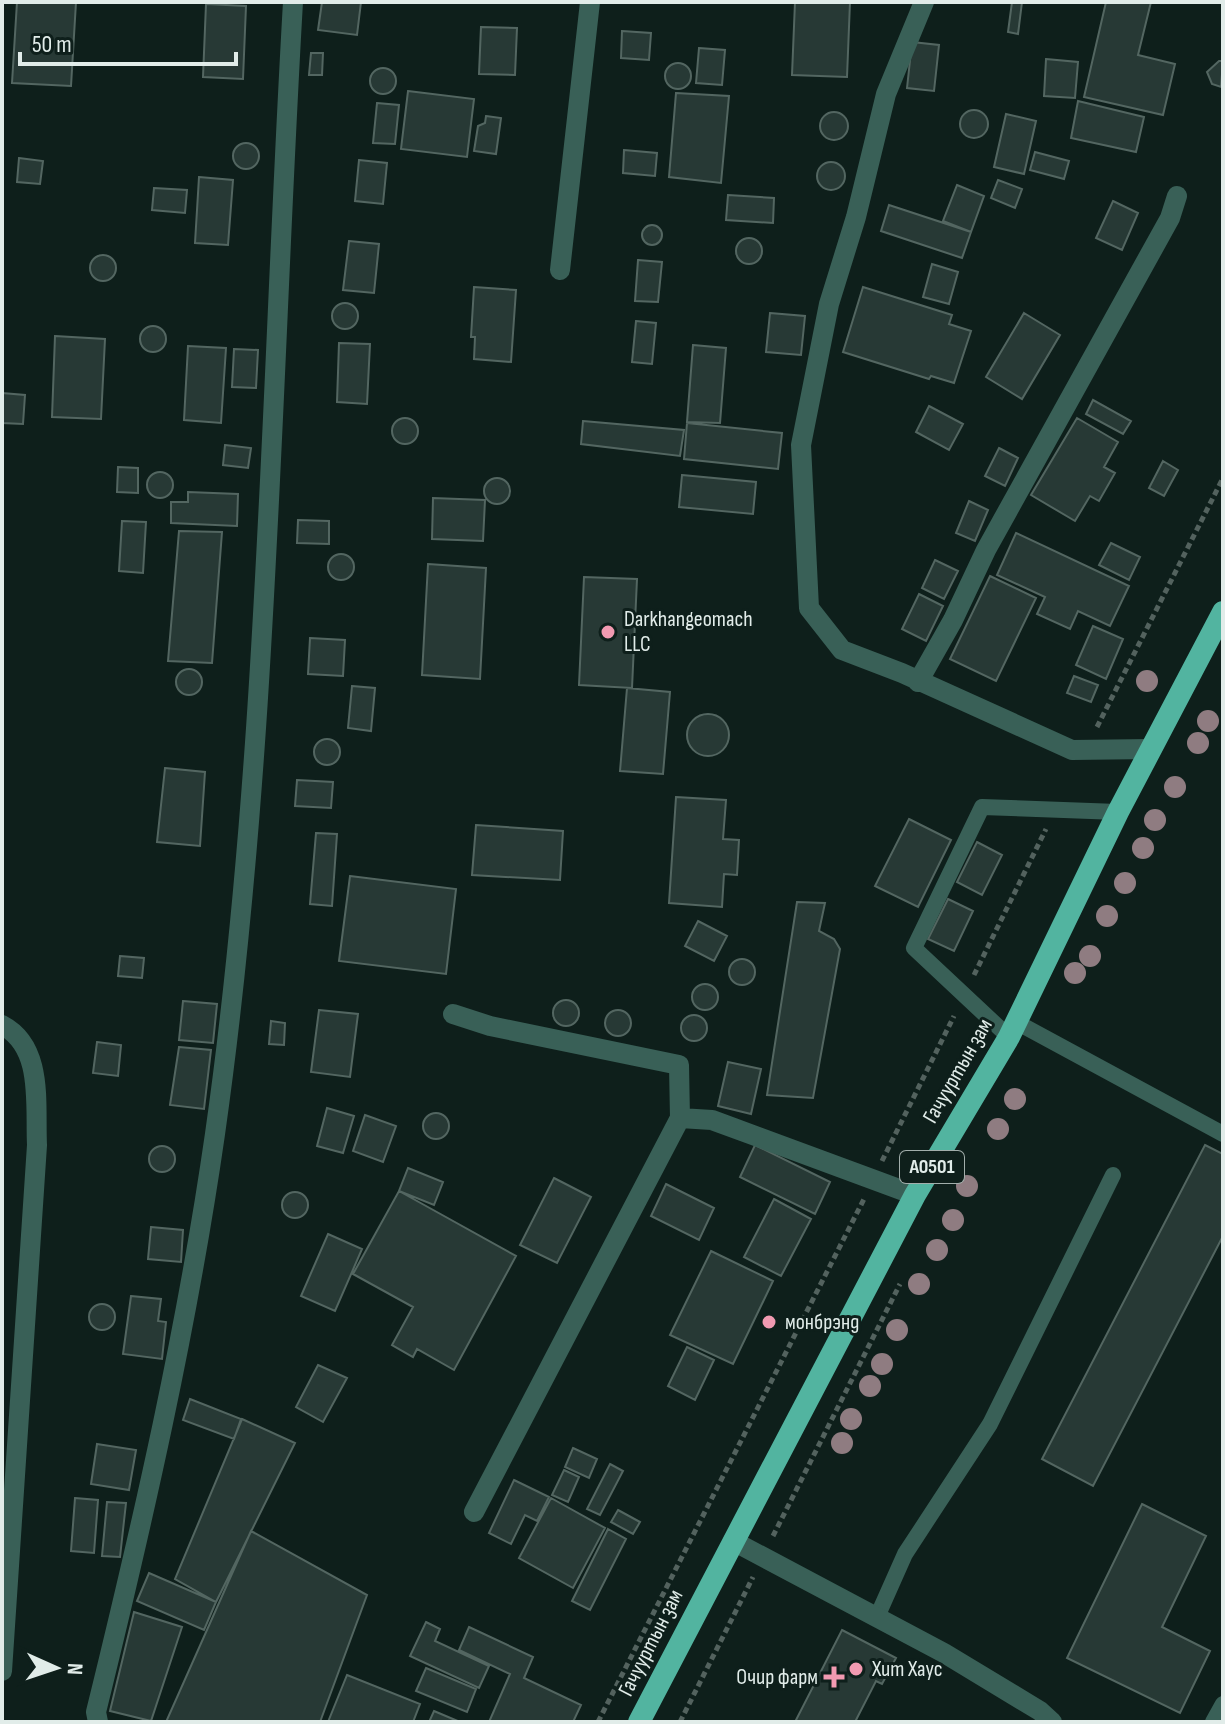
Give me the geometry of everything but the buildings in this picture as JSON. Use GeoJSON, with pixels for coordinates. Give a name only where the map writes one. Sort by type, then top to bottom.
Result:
{"type":"FeatureCollection","features":[{"type":"Feature","properties":{"kind":"highway","name":"Гачууртын зам"},"geometry":{"type":"LineString","coordinates":[[639,1722],[915,1195],[1013,1030],[1118,812],[1223,612]]}},
{"type":"Feature","properties":{"kind":"street"},"geometry":{"type":"LineString","coordinates":[[98,1722],[96,1712],[138,1540],[185,1310],[215,1134],[245,873],[271,474],[293,2]]}},
{"type":"Feature","properties":{"kind":"street"},"geometry":{"type":"LineString","coordinates":[[560,270],[590,2]]}},
{"type":"Feature","properties":{"kind":"street"},"geometry":{"type":"LineString","coordinates":[[924,2],[886,94],[856,217],[829,304],[801,445],[809,608],[842,650],[1072,750],[1151,749]]}},
{"type":"Feature","properties":{"kind":"street"},"geometry":{"type":"LineString","coordinates":[[918,682],[953,620],[986,550],[1170,218],[1177,196]]}},
{"type":"Feature","properties":{"kind":"street"},"geometry":{"type":"LineString","coordinates":[[453,1014],[490,1026],[679,1065],[680,1118],[474,1512]]}},
{"type":"Feature","properties":{"kind":"street"},"geometry":{"type":"LineString","coordinates":[[2,1025],[14,1031],[33,1060],[37,1145],[2,1671]]}},
{"type":"Feature","properties":{"kind":"street"},"geometry":{"type":"LineString","coordinates":[[680,1118],[712,1120],[915,1195]]}},
{"type":"Feature","properties":{"kind":"street"},"geometry":{"type":"LineString","coordinates":[[733,1541],[944,1653],[1040,1711],[1052,1722]]}},
{"type":"Feature","properties":{"kind":"lane"},"geometry":{"type":"LineString","coordinates":[[1118,812],[982,807],[914,948],[964,995],[1013,1030],[1223,1134]]}},
{"type":"Feature","properties":{"kind":"lane"},"geometry":{"type":"LineString","coordinates":[[877,1617],[905,1554],[990,1424],[1113,1175]]}},
{"type":"Feature","properties":{"kind":"lane"},"geometry":{"type":"LineString","coordinates":[[1213,1722],[1223,1704]]}},
{"type":"Feature","properties":{"kind":"path"},"geometry":{"type":"LineString","coordinates":[[1085,750],[1223,478]]}},
{"type":"Feature","properties":{"kind":"path"},"geometry":{"type":"LineString","coordinates":[[598,1722],[873,1180],[1055,810]]}},
{"type":"Feature","properties":{"kind":"place","name":"Darkhangeomach LLC"},"geometry":{"type":"Point","coordinates":[608,632]}},
{"type":"Feature","properties":{"kind":"place","name":"монбрэнд"},"geometry":{"type":"Point","coordinates":[769,1322]}},
{"type":"Feature","properties":{"kind":"place","name":"Хит Хаус"},"geometry":{"type":"Point","coordinates":[856,1669]}},
{"type":"Feature","properties":{"kind":"place","name":"Очир фарм"},"geometry":{"type":"Point","coordinates":[834,1677]}}]}
